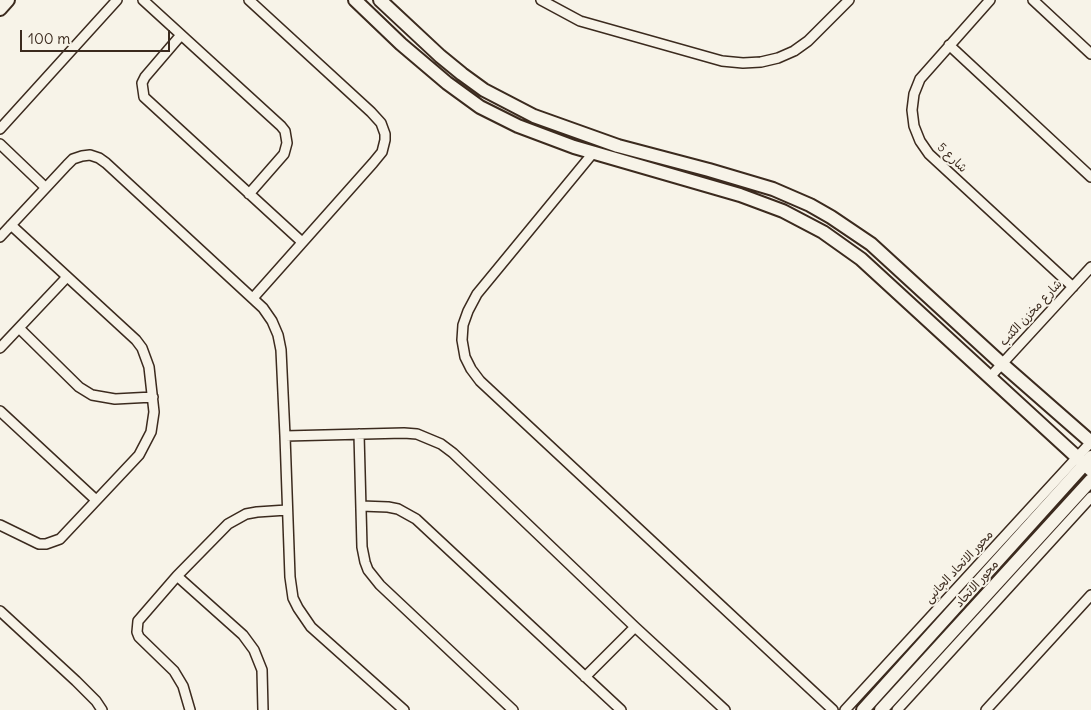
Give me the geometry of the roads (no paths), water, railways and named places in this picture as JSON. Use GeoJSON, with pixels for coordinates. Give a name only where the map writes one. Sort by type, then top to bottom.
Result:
{"type":"FeatureCollection","features":[{"type":"Feature","properties":{"kind":"street"},"geometry":{"type":"LineString","coordinates":[[0,9],[8,0]]}},
{"type":"Feature","properties":{"kind":"street"},"geometry":{"type":"LineString","coordinates":[[0,128],[117,0]]}},
{"type":"Feature","properties":{"kind":"street"},"geometry":{"type":"LineString","coordinates":[[143,0],[285,131],[287,143],[284,154],[249,194]]}},
{"type":"Feature","properties":{"kind":"street"},"geometry":{"type":"LineString","coordinates":[[249,0],[371,112],[381,124],[386,140],[382,152],[253,298]]}},
{"type":"Feature","properties":{"kind":"street"},"geometry":{"type":"LineString","coordinates":[[355,0],[426,66],[480,106],[536,134],[593,153],[740,195],[782,211],[823,232],[861,259],[1086,462]]}},
{"type":"Feature","properties":{"kind":"street"},"geometry":{"type":"LineString","coordinates":[[380,0],[462,74],[492,94],[534,116],[618,146],[773,189],[810,205],[831,217],[871,244],[1002,364],[1091,442]]}},
{"type":"Feature","properties":{"kind":"street"},"geometry":{"type":"LineString","coordinates":[[541,0],[580,21],[722,61],[743,63],[761,62],[778,58],[794,51],[808,41],[849,0]]}},
{"type":"Feature","properties":{"kind":"street","name":"شارع 5"},"geometry":{"type":"LineString","coordinates":[[990,0],[920,79],[914,94],[912,110],[914,126],[920,141],[929,154],[1073,287]]}},
{"type":"Feature","properties":{"kind":"street"},"geometry":{"type":"LineString","coordinates":[[1033,0],[1091,54]]}},
{"type":"Feature","properties":{"kind":"street"},"geometry":{"type":"LineString","coordinates":[[181,35],[145,77],[142,90],[144,97],[302,242]]}},
{"type":"Feature","properties":{"kind":"street"},"geometry":{"type":"LineString","coordinates":[[949,45],[1091,177]]}},
{"type":"Feature","properties":{"kind":"street"},"geometry":{"type":"LineString","coordinates":[[0,144],[45,187]]}},
{"type":"Feature","properties":{"kind":"street"},"geometry":{"type":"LineString","coordinates":[[593,153],[477,294],[468,310],[463,325],[462,340],[465,357],[480,381],[833,710]]}},
{"type":"Feature","properties":{"kind":"street"},"geometry":{"type":"LineString","coordinates":[[0,237],[73,159],[90,155],[99,158],[263,308],[272,320],[278,335],[282,366],[290,577],[298,608],[311,627],[399,709]]}},
{"type":"Feature","properties":{"kind":"street"},"geometry":{"type":"LineString","coordinates":[[0,525],[39,544],[54,542],[60,538],[143,450],[153,422],[153,397],[149,367],[142,348],[136,340],[11,226]]}},
{"type":"Feature","properties":{"kind":"street","name":"شارع مخزن الكتب"},"geometry":{"type":"LineString","coordinates":[[990,377],[1091,266]]}},
{"type":"Feature","properties":{"kind":"street"},"geometry":{"type":"LineString","coordinates":[[0,348],[67,277]]}},
{"type":"Feature","properties":{"kind":"street"},"geometry":{"type":"LineString","coordinates":[[19,328],[79,387],[92,395],[114,399],[153,397]]}},
{"type":"Feature","properties":{"kind":"street"},"geometry":{"type":"LineString","coordinates":[[0,411],[96,500]]}},
{"type":"Feature","properties":{"kind":"street"},"geometry":{"type":"LineString","coordinates":[[285,436],[404,432],[417,434],[441,444],[453,453],[725,710]]}},
{"type":"Feature","properties":{"kind":"street"},"geometry":{"type":"LineString","coordinates":[[359,434],[363,553],[373,578],[514,710]]}},
{"type":"Feature","properties":{"kind":"street","name":"محور الاتحاد الجانبى"},"geometry":{"type":"LineString","coordinates":[[845,710],[1086,462],[1091,442]]}},
{"type":"Feature","properties":{"kind":"street","name":"محور الاتحاد"},"geometry":{"type":"LineString","coordinates":[[863,710],[1086,462]]}},
{"type":"Feature","properties":{"kind":"street","name":"محور الاتحاد"},"geometry":{"type":"LineString","coordinates":[[881,710],[1091,480]]}},
{"type":"Feature","properties":{"kind":"street"},"geometry":{"type":"LineString","coordinates":[[897,710],[1091,497]]}},
{"type":"Feature","properties":{"kind":"street"},"geometry":{"type":"LineString","coordinates":[[361,506],[388,507],[408,513],[416,519],[621,710]]}},
{"type":"Feature","properties":{"kind":"street"},"geometry":{"type":"LineString","coordinates":[[190,710],[179,678],[143,642],[137,632],[140,617],[228,524],[246,514],[287,510]]}},
{"type":"Feature","properties":{"kind":"street"},"geometry":{"type":"LineString","coordinates":[[177,576],[243,635],[254,650],[262,670],[263,710]]}},
{"type":"Feature","properties":{"kind":"street"},"geometry":{"type":"LineString","coordinates":[[986,710],[1091,594]]}},
{"type":"Feature","properties":{"kind":"street"},"geometry":{"type":"LineString","coordinates":[[0,611],[76,681],[96,701],[102,710]]}},
{"type":"Feature","properties":{"kind":"street"},"geometry":{"type":"LineString","coordinates":[[585,677],[635,627]]}}]}
